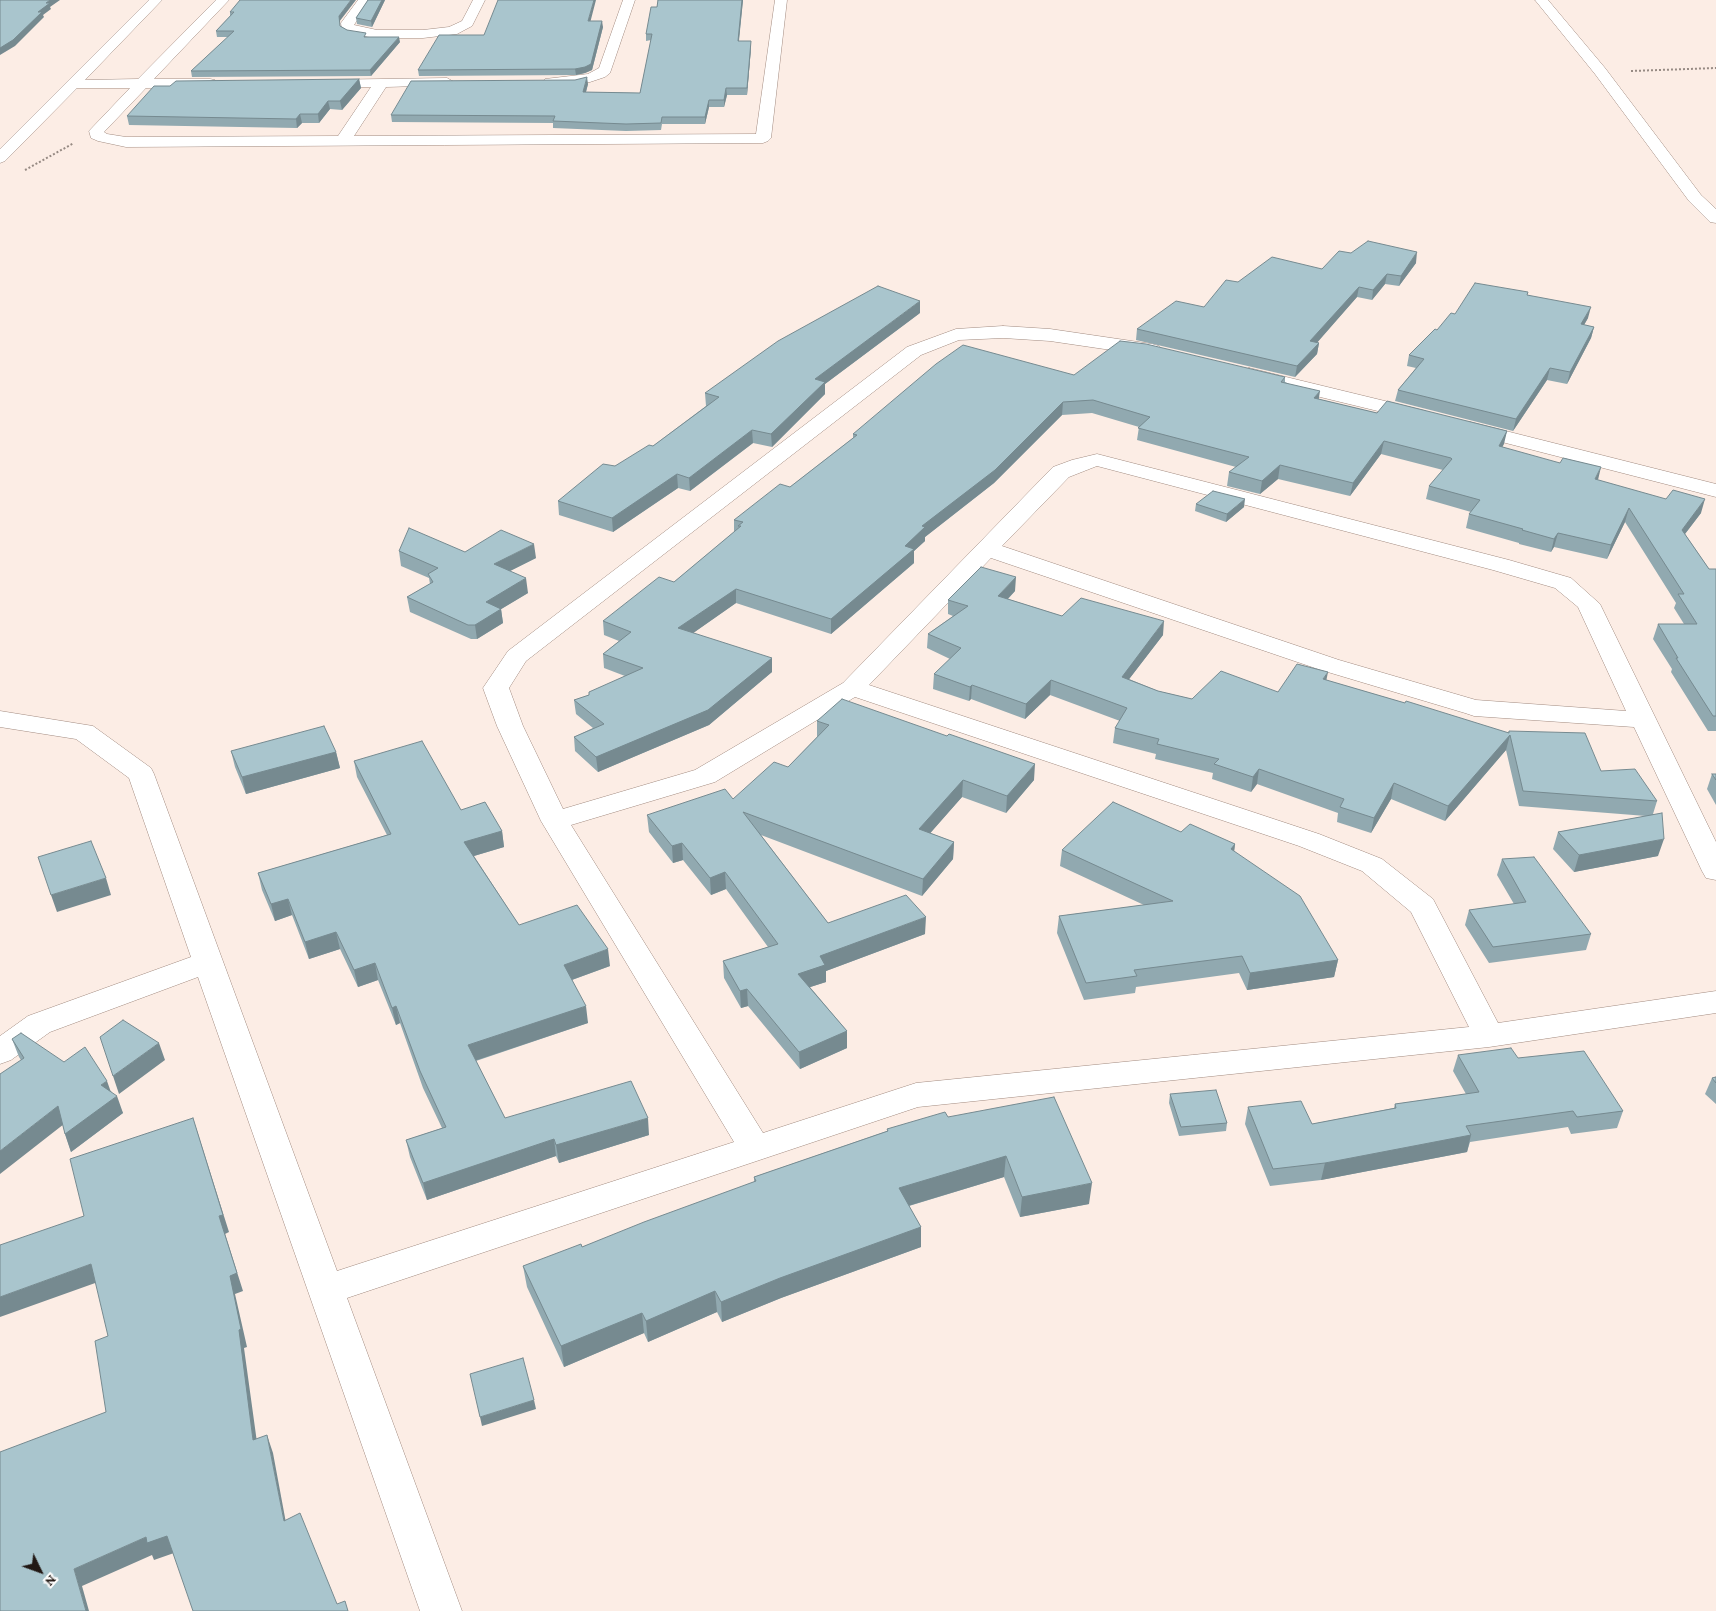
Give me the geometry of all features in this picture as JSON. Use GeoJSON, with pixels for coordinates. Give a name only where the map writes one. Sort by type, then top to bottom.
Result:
{"type":"FeatureCollection","features":[{"type":"Feature","properties":{"kind":"street"},"geometry":{"type":"LineString","coordinates":[[0,158],[156,0]]}},
{"type":"Feature","properties":{"kind":"street"},"geometry":{"type":"LineString","coordinates":[[223,0],[96,131],[96,135],[126,142],[763,138],[781,0]]}},
{"type":"Feature","properties":{"kind":"street"},"geometry":{"type":"LineString","coordinates":[[364,0],[347,23],[347,27],[363,33],[395,34],[438,33],[462,27],[467,23],[479,0]]}},
{"type":"Feature","properties":{"kind":"street"},"geometry":{"type":"LineString","coordinates":[[540,82],[576,81],[600,74],[604,70],[629,0]]}},
{"type":"Feature","properties":{"kind":"street"},"geometry":{"type":"LineString","coordinates":[[1541,0],[1600,71],[1695,198],[1716,218]]}},
{"type":"Feature","properties":{"kind":"street"},"geometry":{"type":"LineString","coordinates":[[311,83],[461,82]]}},
{"type":"Feature","properties":{"kind":"street"},"geometry":{"type":"LineString","coordinates":[[73,84],[222,83]]}},
{"type":"Feature","properties":{"kind":"street"},"geometry":{"type":"LineString","coordinates":[[344,140],[381,83]]}},
{"type":"Feature","properties":{"kind":"street"},"geometry":{"type":"LineString","coordinates":[[754,1147],[555,821],[510,726],[496,688],[517,656],[914,351],[956,335],[1003,332],[1050,335],[1145,349],[1174,356]]}},
{"type":"Feature","properties":{"kind":"street"},"geometry":{"type":"LineString","coordinates":[[1231,369],[1716,492]]}},
{"type":"Feature","properties":{"kind":"street"},"geometry":{"type":"LineString","coordinates":[[555,821],[705,776],[852,688],[1061,472],[1079,464],[1097,460],[1501,565],[1563,583],[1588,604],[1716,871]]}},
{"type":"Feature","properties":{"kind":"street"},"geometry":{"type":"LineString","coordinates":[[988,549],[1330,665],[1474,708],[1644,720]]}},
{"type":"Feature","properties":{"kind":"street"},"geometry":{"type":"LineString","coordinates":[[852,688],[1310,840],[1372,865],[1423,906],[1489,1036]]}},
{"type":"Feature","properties":{"kind":"street"},"geometry":{"type":"LineString","coordinates":[[0,719],[84,732],[140,774],[441,1611]]}},
{"type":"Feature","properties":{"kind":"street"},"geometry":{"type":"LineString","coordinates":[[0,1052],[39,1024],[208,962]]}},
{"type":"Feature","properties":{"kind":"street"},"geometry":{"type":"LineString","coordinates":[[326,1290],[916,1095],[1489,1036],[1716,1002]]}},
{"type":"Feature","properties":{"kind":"path"},"geometry":{"type":"LineString","coordinates":[[1600,71],[1673,71],[1716,68]]}},
{"type":"Feature","properties":{"kind":"path"},"geometry":{"type":"LineString","coordinates":[[20,172],[81,140],[96,135]]}},
{"type":"Feature","properties":{"kind":"building"},"geometry":{"type":"Polygon","coordinates":[[[0,0],[50,0],[46,3],[50,3],[38,12],[42,12],[13,40],[0,48],[0,0]]]}},
{"type":"Feature","properties":{"kind":"building"},"geometry":{"type":"Polygon","coordinates":[[[240,0],[351,0],[339,16],[340,26],[347,30],[366,33],[364,37],[399,37],[370,70],[191,71],[234,31],[216,31],[234,12],[230,12],[240,0]]]}},
{"type":"Feature","properties":{"kind":"building"},"geometry":{"type":"Polygon","coordinates":[[[368,0],[382,0],[371,21],[356,18],[368,0]]]}},
{"type":"Feature","properties":{"kind":"building"},"geometry":{"type":"Polygon","coordinates":[[[498,0],[594,0],[588,21],[602,21],[591,64],[575,69],[418,70],[439,35],[484,35],[498,0]]]}},
{"type":"Feature","properties":{"kind":"building"},"geometry":{"type":"Polygon","coordinates":[[[658,0],[742,0],[738,41],[751,41],[747,88],[726,88],[724,100],[709,100],[705,117],[662,117],[661,123],[626,124],[553,121],[555,116],[391,115],[411,81],[575,80],[587,77],[583,92],[640,93],[652,34],[646,34],[651,7],[657,7],[658,0]]]}},
{"type":"Feature","properties":{"kind":"building"},"geometry":{"type":"Polygon","coordinates":[[[359,79],[340,101],[328,101],[318,114],[300,114],[296,119],[127,116],[154,86],[170,86],[176,81],[359,79]]]}},
{"type":"Feature","properties":{"kind":"building"},"geometry":{"type":"Polygon","coordinates":[[[1368,241],[1417,252],[1401,276],[1387,274],[1373,290],[1359,287],[1310,341],[1319,343],[1297,366],[1137,329],[1176,301],[1204,307],[1226,280],[1238,282],[1272,257],[1322,269],[1339,251],[1351,253],[1368,241]]]}},
{"type":"Feature","properties":{"kind":"building"},"geometry":{"type":"Polygon","coordinates":[[[1475,283],[1528,292],[1527,295],[1591,307],[1581,324],[1594,327],[1570,372],[1550,368],[1516,419],[1398,390],[1424,359],[1409,355],[1435,329],[1437,330],[1451,313],[1455,314],[1475,283]]]}},
{"type":"Feature","properties":{"kind":"building"},"geometry":{"type":"Polygon","coordinates":[[[878,286],[920,301],[815,379],[825,382],[771,434],[752,430],[689,478],[677,474],[612,518],[558,501],[603,464],[615,466],[649,445],[653,446],[719,397],[705,393],[778,341],[878,286]]]}},
{"type":"Feature","properties":{"kind":"building"},"geometry":{"type":"Polygon","coordinates":[[[1120,341],[1146,344],[1285,377],[1281,382],[1320,391],[1314,398],[1377,413],[1387,401],[1507,431],[1499,446],[1560,463],[1563,458],[1601,467],[1595,479],[1666,499],[1673,490],[1705,499],[1682,530],[1709,569],[1716,569],[1716,716],[1713,716],[1676,658],[1678,658],[1658,624],[1697,624],[1678,594],[1684,594],[1629,508],[1611,545],[1558,533],[1554,539],[1469,514],[1480,500],[1429,486],[1451,458],[1384,441],[1353,483],[1280,465],[1262,481],[1229,472],[1249,457],[1138,428],[1150,417],[1093,400],[1063,402],[995,470],[922,526],[925,527],[905,546],[914,549],[831,619],[736,589],[678,628],[772,658],[708,710],[596,757],[574,737],[604,724],[574,700],[589,695],[589,692],[643,668],[603,654],[631,632],[603,621],[659,577],[674,582],[741,526],[738,526],[743,522],[734,520],[780,484],[790,487],[857,435],[853,434],[936,364],[963,345],[1074,375],[1120,341]]]}},
{"type":"Feature","properties":{"kind":"building"},"geometry":{"type":"Polygon","coordinates":[[[1213,491],[1245,499],[1227,514],[1196,504],[1213,491]]]}},
{"type":"Feature","properties":{"kind":"building"},"geometry":{"type":"Polygon","coordinates":[[[409,528],[465,552],[501,530],[534,544],[494,564],[526,578],[486,602],[501,609],[475,625],[468,625],[407,597],[433,582],[428,574],[438,568],[399,551],[409,528]]]}},
{"type":"Feature","properties":{"kind":"building"},"geometry":{"type":"Polygon","coordinates":[[[981,567],[1016,577],[998,596],[1062,616],[1081,598],[1164,621],[1122,677],[1158,691],[1192,699],[1221,671],[1278,692],[1297,664],[1328,672],[1323,679],[1405,703],[1406,701],[1509,733],[1509,731],[1585,733],[1601,771],[1635,769],[1657,801],[1523,791],[1510,735],[1448,806],[1394,783],[1374,818],[1340,807],[1344,799],[1259,769],[1253,777],[1214,764],[1219,759],[1157,744],[1159,739],[1115,728],[1127,708],[1051,680],[1026,704],[972,685],[970,687],[934,674],[961,648],[928,634],[968,606],[948,600],[981,567]]]}},
{"type":"Feature","properties":{"kind":"building"},"geometry":{"type":"Polygon","coordinates":[[[842,699],[947,736],[949,734],[1035,764],[1007,796],[963,780],[919,829],[954,842],[923,879],[743,812],[828,923],[906,895],[926,917],[820,956],[825,965],[798,974],[847,1031],[799,1052],[747,989],[740,991],[723,961],[778,944],[725,872],[710,878],[682,843],[672,846],[647,815],[725,789],[733,799],[774,762],[788,767],[829,725],[817,721],[842,699]]]}},
{"type":"Feature","properties":{"kind":"building"},"geometry":{"type":"Polygon","coordinates":[[[324,726],[336,752],[242,777],[231,751],[324,726]]]}},
{"type":"Feature","properties":{"kind":"building"},"geometry":{"type":"Polygon","coordinates":[[[422,741],[461,810],[485,802],[502,831],[464,842],[519,925],[577,905],[608,949],[564,965],[586,1006],[468,1045],[505,1118],[631,1081],[648,1118],[556,1145],[554,1139],[423,1183],[406,1140],[446,1127],[420,1071],[396,1006],[392,1008],[375,963],[354,970],[336,932],[305,942],[288,899],[271,904],[258,873],[391,834],[354,761],[422,741]]]}},
{"type":"Feature","properties":{"kind":"building"},"geometry":{"type":"Polygon","coordinates":[[[1113,802],[1181,832],[1190,824],[1235,844],[1231,849],[1300,896],[1338,960],[1250,973],[1242,956],[1134,970],[1137,976],[1086,983],[1059,916],[1173,901],[1062,850],[1113,802]]]}},
{"type":"Feature","properties":{"kind":"building"},"geometry":{"type":"Polygon","coordinates":[[[1662,813],[1664,839],[1579,855],[1558,832],[1662,813]]]}},
{"type":"Feature","properties":{"kind":"building"},"geometry":{"type":"Polygon","coordinates":[[[91,841],[106,878],[51,895],[38,857],[91,841]]]}},
{"type":"Feature","properties":{"kind":"building"},"geometry":{"type":"Polygon","coordinates":[[[1534,857],[1591,934],[1493,947],[1469,910],[1526,902],[1502,859],[1534,857]]]}},
{"type":"Feature","properties":{"kind":"building"},"geometry":{"type":"Polygon","coordinates":[[[123,1020],[159,1043],[113,1076],[100,1037],[123,1020]]]}},
{"type":"Feature","properties":{"kind":"building"},"geometry":{"type":"Polygon","coordinates":[[[21,1033],[64,1062],[85,1047],[107,1081],[101,1085],[117,1096],[65,1134],[58,1106],[0,1151],[0,1074],[24,1058],[12,1039],[21,1033]]]}},
{"type":"Feature","properties":{"kind":"building"},"geometry":{"type":"Polygon","coordinates":[[[1511,1048],[1518,1058],[1584,1051],[1623,1111],[1577,1117],[1573,1111],[1466,1126],[1471,1135],[1325,1163],[1273,1169],[1248,1107],[1301,1101],[1312,1124],[1396,1108],[1395,1104],[1479,1092],[1458,1055],[1511,1048]]]}},
{"type":"Feature","properties":{"kind":"building"},"geometry":{"type":"Polygon","coordinates":[[[1216,1090],[1227,1123],[1181,1127],[1170,1094],[1216,1090]]]}},
{"type":"Feature","properties":{"kind":"building"},"geometry":{"type":"Polygon","coordinates":[[[1054,1097],[1092,1183],[1022,1197],[1006,1156],[899,1188],[921,1227],[780,1278],[721,1302],[715,1291],[646,1321],[642,1313],[561,1346],[523,1266],[581,1244],[582,1247],[756,1181],[754,1177],[888,1131],[887,1129],[945,1112],[948,1117],[1054,1097]]]}},
{"type":"Feature","properties":{"kind":"building"},"geometry":{"type":"Polygon","coordinates":[[[193,1118],[223,1215],[219,1216],[237,1273],[230,1276],[241,1329],[239,1330],[253,1440],[267,1435],[284,1521],[300,1513],[337,1604],[345,1601],[348,1611],[193,1611],[167,1536],[147,1543],[146,1537],[74,1569],[86,1611],[0,1611],[0,1452],[106,1412],[95,1341],[108,1336],[91,1264],[0,1297],[0,1245],[84,1216],[70,1159],[193,1118]]]}},
{"type":"Feature","properties":{"kind":"building"},"geometry":{"type":"Polygon","coordinates":[[[523,1358],[534,1400],[480,1417],[470,1374],[523,1358]]]}}]}
